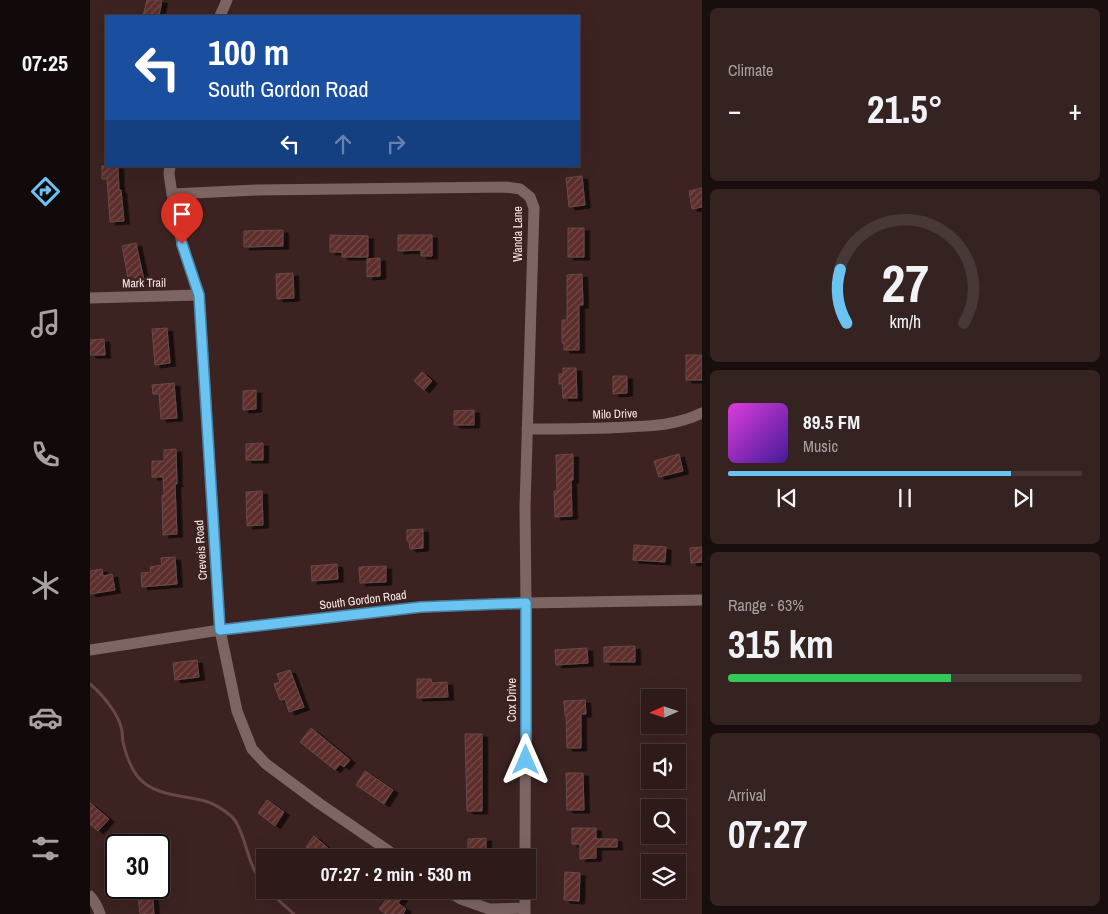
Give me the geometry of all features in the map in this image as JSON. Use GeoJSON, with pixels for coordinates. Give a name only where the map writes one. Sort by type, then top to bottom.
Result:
{"type":"FeatureCollection","features":[{"type":"Feature","properties":{"kind":"street"},"geometry":{"type":"LineString","coordinates":[[220,15],[227,0]]}},
{"type":"Feature","properties":{"kind":"street","name":"Creveis Road"},"geometry":{"type":"LineString","coordinates":[[170,167],[172,194],[182,244],[199,295],[220,630],[237,711],[252,750],[266,764],[386,849]]}},
{"type":"Feature","properties":{"kind":"street","name":"Wanda Lane"},"geometry":{"type":"LineString","coordinates":[[172,194],[257,190],[506,186],[520,189],[530,196],[534,208],[525,507],[526,603]]}},
{"type":"Feature","properties":{"kind":"street","name":"Mark Trail"},"geometry":{"type":"LineString","coordinates":[[90,298],[199,295]]}},
{"type":"Feature","properties":{"kind":"street","name":"Milo Drive"},"geometry":{"type":"LineString","coordinates":[[527,429],[603,429],[658,426],[682,422],[702,414]]}},
{"type":"Feature","properties":{"kind":"street","name":"South Gordon Road"},"geometry":{"type":"LineString","coordinates":[[90,650],[220,630],[421,607],[702,600]]}},
{"type":"Feature","properties":{"kind":"street","name":"Cox Drive"},"geometry":{"type":"LineString","coordinates":[[525,849],[526,603]]}},
{"type":"Feature","properties":{"kind":"street"},"geometry":{"type":"LineString","coordinates":[[90,896],[98,906],[100,914]]}},
{"type":"Feature","properties":{"kind":"street"},"geometry":{"type":"LineString","coordinates":[[460,899],[489,909],[525,911]]}},
{"type":"Feature","properties":{"kind":"building"},"geometry":{"type":"Polygon","coordinates":[[[147,0],[162,0],[159,15],[143,15],[147,0]]]}},
{"type":"Feature","properties":{"kind":"building"},"geometry":{"type":"Polygon","coordinates":[[[102,166],[118,167],[119,190],[121,190],[124,221],[110,222],[107,179],[102,179],[102,166]]]}},
{"type":"Feature","properties":{"kind":"building"},"geometry":{"type":"Polygon","coordinates":[[[582,176],[585,205],[569,207],[566,178],[582,176]]]}},
{"type":"Feature","properties":{"kind":"building"},"geometry":{"type":"Polygon","coordinates":[[[702,188],[702,207],[692,209],[689,191],[702,188]]]}},
{"type":"Feature","properties":{"kind":"building"},"geometry":{"type":"Polygon","coordinates":[[[568,228],[584,228],[584,257],[568,257],[568,228]]]}},
{"type":"Feature","properties":{"kind":"building"},"geometry":{"type":"Polygon","coordinates":[[[283,230],[283,246],[244,247],[244,231],[283,230]]]}},
{"type":"Feature","properties":{"kind":"building"},"geometry":{"type":"Polygon","coordinates":[[[330,235],[368,236],[368,257],[342,257],[342,252],[330,252],[330,235]]]}},
{"type":"Feature","properties":{"kind":"building"},"geometry":{"type":"Polygon","coordinates":[[[398,235],[432,235],[432,256],[421,256],[421,250],[398,251],[398,235]]]}},
{"type":"Feature","properties":{"kind":"building"},"geometry":{"type":"Polygon","coordinates":[[[136,243],[144,280],[129,283],[122,246],[136,243]]]}},
{"type":"Feature","properties":{"kind":"building"},"geometry":{"type":"Polygon","coordinates":[[[380,258],[380,276],[367,277],[367,259],[380,258]]]}},
{"type":"Feature","properties":{"kind":"building"},"geometry":{"type":"Polygon","coordinates":[[[293,273],[294,298],[277,299],[276,274],[293,273]]]}},
{"type":"Feature","properties":{"kind":"building"},"geometry":{"type":"Polygon","coordinates":[[[582,274],[583,305],[579,305],[579,350],[564,350],[564,343],[562,343],[562,320],[567,320],[567,275],[582,274]]]}},
{"type":"Feature","properties":{"kind":"building"},"geometry":{"type":"Polygon","coordinates":[[[167,328],[170,363],[155,365],[152,329],[167,328]]]}},
{"type":"Feature","properties":{"kind":"building"},"geometry":{"type":"Polygon","coordinates":[[[104,339],[105,355],[90,355],[90,340],[104,339]]]}},
{"type":"Feature","properties":{"kind":"building"},"geometry":{"type":"Polygon","coordinates":[[[686,355],[702,355],[702,380],[686,380],[686,355]]]}},
{"type":"Feature","properties":{"kind":"building"},"geometry":{"type":"Polygon","coordinates":[[[563,368],[576,368],[577,398],[563,398],[562,384],[559,384],[559,374],[563,374],[563,368]]]}},
{"type":"Feature","properties":{"kind":"building"},"geometry":{"type":"Polygon","coordinates":[[[422,372],[432,381],[424,390],[414,381],[422,372]]]}},
{"type":"Feature","properties":{"kind":"building"},"geometry":{"type":"Polygon","coordinates":[[[613,376],[627,376],[627,393],[613,394],[613,376]]]}},
{"type":"Feature","properties":{"kind":"building"},"geometry":{"type":"Polygon","coordinates":[[[174,383],[177,418],[161,419],[159,394],[153,394],[152,385],[174,383]]]}},
{"type":"Feature","properties":{"kind":"building"},"geometry":{"type":"Polygon","coordinates":[[[256,390],[256,409],[243,410],[243,391],[256,390]]]}},
{"type":"Feature","properties":{"kind":"building"},"geometry":{"type":"Polygon","coordinates":[[[474,410],[474,425],[454,425],[454,411],[474,410]]]}},
{"type":"Feature","properties":{"kind":"building"},"geometry":{"type":"Polygon","coordinates":[[[263,443],[263,460],[246,460],[246,444],[263,443]]]}},
{"type":"Feature","properties":{"kind":"building"},"geometry":{"type":"Polygon","coordinates":[[[176,449],[177,534],[163,535],[163,477],[152,477],[152,461],[164,461],[164,450],[176,449]]]}},
{"type":"Feature","properties":{"kind":"building"},"geometry":{"type":"Polygon","coordinates":[[[573,454],[573,480],[571,480],[572,516],[555,517],[554,491],[557,491],[556,455],[573,454]]]}},
{"type":"Feature","properties":{"kind":"building"},"geometry":{"type":"Polygon","coordinates":[[[679,454],[683,471],[659,477],[654,461],[679,454]]]}},
{"type":"Feature","properties":{"kind":"building"},"geometry":{"type":"Polygon","coordinates":[[[262,491],[263,525],[247,526],[246,492],[262,491]]]}},
{"type":"Feature","properties":{"kind":"building"},"geometry":{"type":"Polygon","coordinates":[[[423,529],[423,548],[410,549],[409,541],[407,541],[407,530],[423,529]]]}},
{"type":"Feature","properties":{"kind":"building"},"geometry":{"type":"Polygon","coordinates":[[[634,545],[666,547],[665,562],[633,560],[634,545]]]}},
{"type":"Feature","properties":{"kind":"building"},"geometry":{"type":"Polygon","coordinates":[[[702,547],[702,562],[691,563],[690,548],[702,547]]]}},
{"type":"Feature","properties":{"kind":"building"},"geometry":{"type":"Polygon","coordinates":[[[175,557],[177,584],[142,587],[141,573],[151,572],[150,567],[162,565],[161,558],[175,557]]]}},
{"type":"Feature","properties":{"kind":"building"},"geometry":{"type":"Polygon","coordinates":[[[337,564],[338,579],[312,581],[311,566],[337,564]]]}},
{"type":"Feature","properties":{"kind":"building"},"geometry":{"type":"Polygon","coordinates":[[[386,566],[386,582],[360,583],[359,567],[386,566]]]}},
{"type":"Feature","properties":{"kind":"building"},"geometry":{"type":"Polygon","coordinates":[[[102,569],[103,576],[112,574],[115,590],[90,594],[90,571],[102,569]]]}},
{"type":"Feature","properties":{"kind":"building"},"geometry":{"type":"Polygon","coordinates":[[[635,646],[635,662],[604,662],[604,647],[635,646]]]}},
{"type":"Feature","properties":{"kind":"building"},"geometry":{"type":"Polygon","coordinates":[[[587,648],[588,663],[556,665],[555,650],[587,648]]]}},
{"type":"Feature","properties":{"kind":"building"},"geometry":{"type":"Polygon","coordinates":[[[197,660],[199,677],[175,680],[173,663],[197,660]]]}},
{"type":"Feature","properties":{"kind":"building"},"geometry":{"type":"Polygon","coordinates":[[[290,670],[304,707],[289,712],[285,699],[280,700],[274,684],[280,682],[277,674],[290,670]]]}},
{"type":"Feature","properties":{"kind":"building"},"geometry":{"type":"Polygon","coordinates":[[[417,679],[431,679],[432,683],[447,682],[448,697],[417,698],[417,679]]]}},
{"type":"Feature","properties":{"kind":"building"},"geometry":{"type":"Polygon","coordinates":[[[585,700],[586,714],[581,714],[581,748],[567,748],[564,701],[585,700]]]}},
{"type":"Feature","properties":{"kind":"building"},"geometry":{"type":"Polygon","coordinates":[[[311,728],[350,760],[344,767],[340,764],[335,770],[300,742],[311,728]]]}},
{"type":"Feature","properties":{"kind":"building"},"geometry":{"type":"Polygon","coordinates":[[[465,734],[482,734],[482,811],[467,811],[465,734]]]}},
{"type":"Feature","properties":{"kind":"building"},"geometry":{"type":"Polygon","coordinates":[[[365,771],[393,790],[384,804],[356,785],[365,771]]]}},
{"type":"Feature","properties":{"kind":"building"},"geometry":{"type":"Polygon","coordinates":[[[566,773],[583,773],[584,810],[567,810],[566,773]]]}},
{"type":"Feature","properties":{"kind":"building"},"geometry":{"type":"Polygon","coordinates":[[[267,800],[284,812],[275,826],[258,813],[267,800]]]}},
{"type":"Feature","properties":{"kind":"building"},"geometry":{"type":"Polygon","coordinates":[[[90,803],[109,819],[98,831],[90,824],[90,803]]]}},
{"type":"Feature","properties":{"kind":"building"},"geometry":{"type":"Polygon","coordinates":[[[572,828],[596,828],[596,839],[617,839],[617,847],[596,847],[596,858],[580,859],[580,844],[572,844],[572,828]]]}},
{"type":"Feature","properties":{"kind":"building"},"geometry":{"type":"Polygon","coordinates":[[[314,836],[328,848],[308,849],[306,847],[314,836]]]}},
{"type":"Feature","properties":{"kind":"building"},"geometry":{"type":"Polygon","coordinates":[[[486,838],[486,849],[468,849],[468,839],[486,838]]]}},
{"type":"Feature","properties":{"kind":"building"},"geometry":{"type":"Polygon","coordinates":[[[565,872],[580,873],[579,901],[564,900],[565,872]]]}},
{"type":"Feature","properties":{"kind":"building"},"geometry":{"type":"Polygon","coordinates":[[[138,899],[153,899],[154,914],[140,914],[138,899]]]}},
{"type":"Feature","properties":{"kind":"building"},"geometry":{"type":"Polygon","coordinates":[[[387,899],[401,899],[398,903],[406,909],[403,914],[386,914],[379,909],[387,899]]]}},
{"type":"Feature","properties":{"kind":"waterway"},"geometry":{"type":"LineString","coordinates":[[90,684],[113,710],[122,729],[127,756],[138,777],[152,788],[169,794],[209,802],[231,816],[238,825],[256,873]]}},
{"type":"Feature","properties":{"kind":"waterway"},"geometry":{"type":"LineString","coordinates":[[277,899],[294,914]]}},
{"type":"Feature","properties":{"kind":"route"},"geometry":{"type":"LineString","coordinates":[[182,244],[199,295],[220,630],[421,607],[526,603],[526,760]]}}]}
